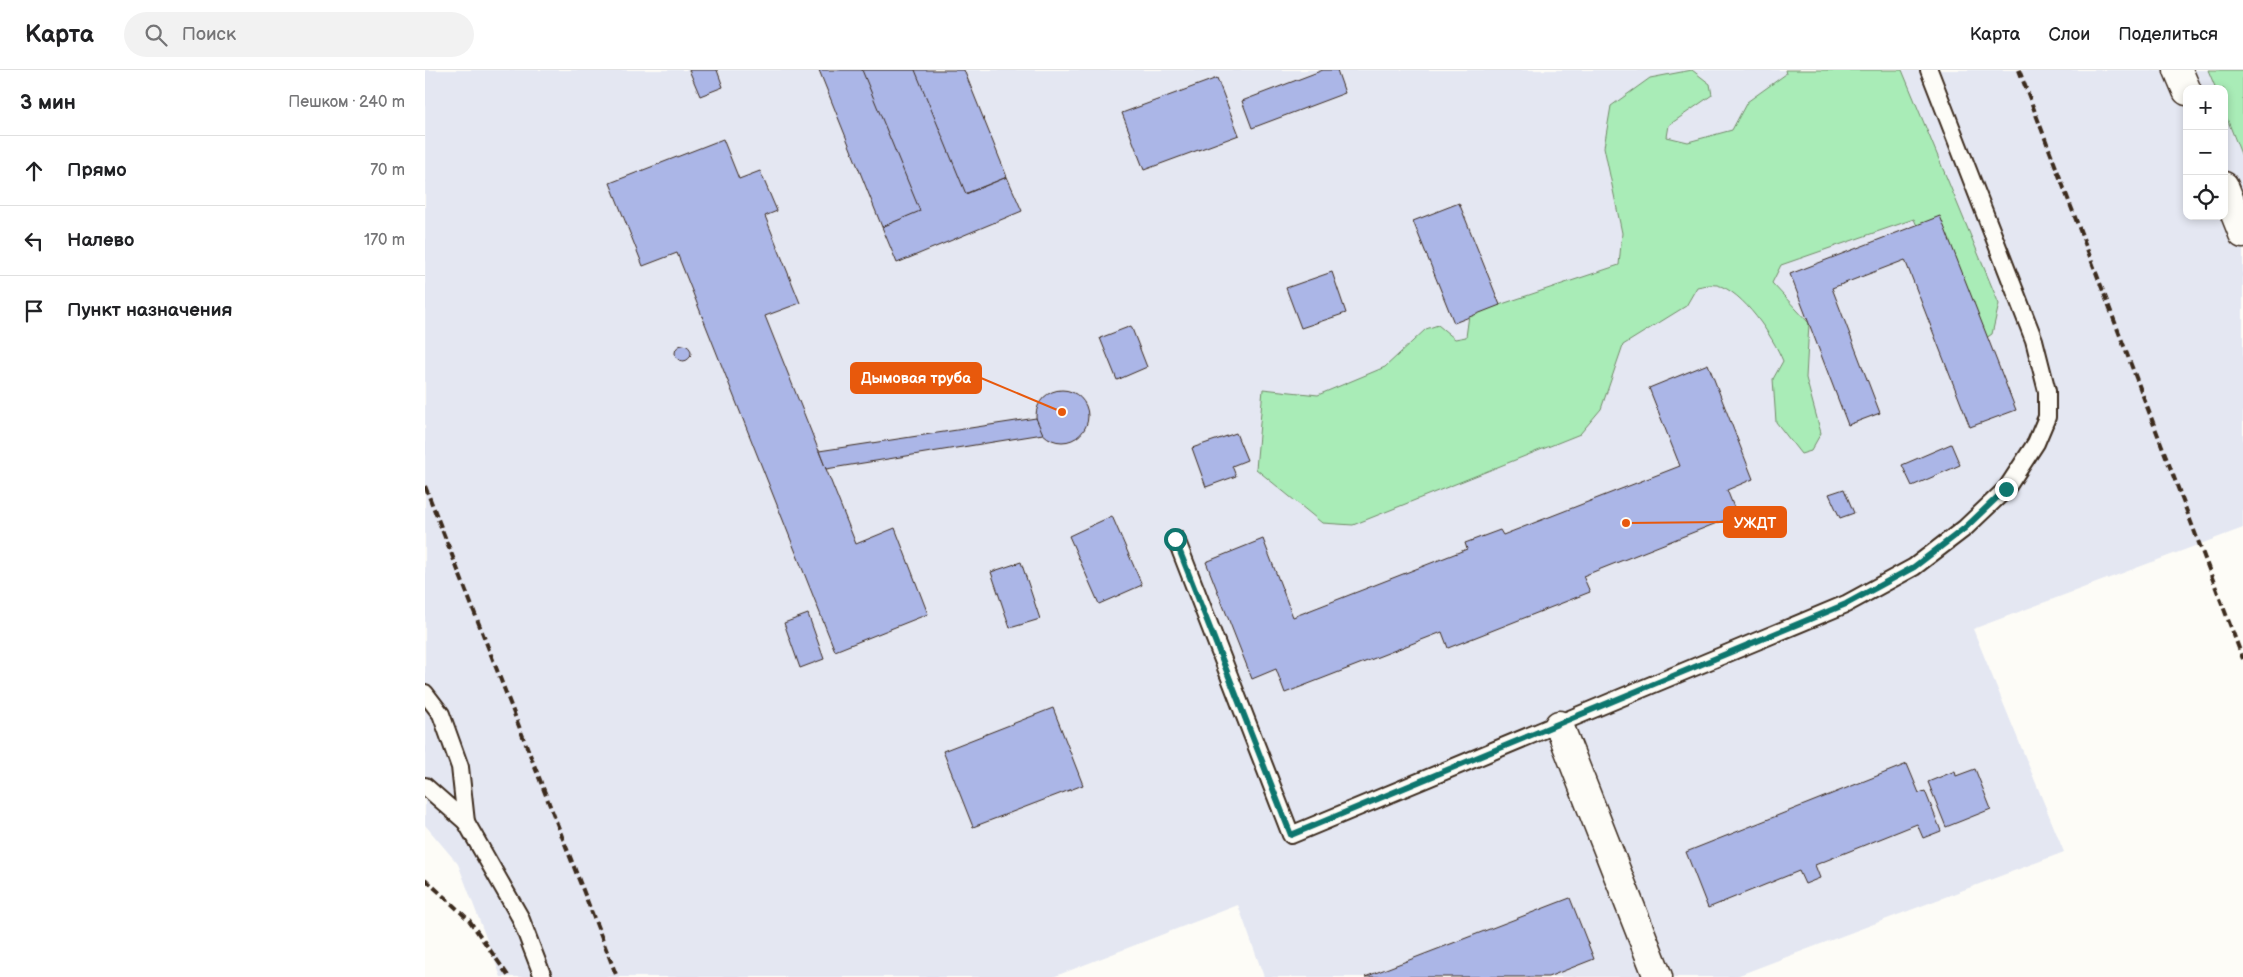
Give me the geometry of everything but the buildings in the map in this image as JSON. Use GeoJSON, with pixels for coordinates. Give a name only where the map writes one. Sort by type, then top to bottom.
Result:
{"type":"FeatureCollection","features":[{"type":"Feature","properties":{"kind":"street"},"geometry":{"type":"LineString","coordinates":[[2178,70],[2184,85]]}},
{"type":"Feature","properties":{"kind":"street"},"geometry":{"type":"LineString","coordinates":[[2228,196],[2243,234]]}},
{"type":"Feature","properties":{"kind":"street"},"geometry":{"type":"LineString","coordinates":[[1559,724],[1658,977]]}},
{"type":"Feature","properties":{"kind":"lane"},"geometry":{"type":"LineString","coordinates":[[1175,539],[1291,835],[1846,604],[1914,567],[1965,528],[2006,489],[2036,443],[2047,417],[2047,391],[2034,340],[1929,70]]}},
{"type":"Feature","properties":{"kind":"lane"},"geometry":{"type":"LineString","coordinates":[[425,693],[441,714],[460,767],[466,822]]}},
{"type":"Feature","properties":{"kind":"lane"},"geometry":{"type":"LineString","coordinates":[[425,786],[466,822],[520,917],[543,977]]}},
{"type":"Feature","properties":{"kind":"shaded area"},"geometry":{"type":"Polygon","coordinates":[[[425,70],[2243,70],[2243,528],[1973,629],[2064,852],[1734,977],[1264,977],[1238,905],[1053,977],[501,977],[458,864],[425,825],[425,70]]]}},
{"type":"Feature","properties":{"kind":"green space"},"geometry":{"type":"Polygon","coordinates":[[[1692,70],[1710,84],[1712,95],[1669,125],[1667,137],[1688,142],[1732,130],[1747,102],[1786,74],[1785,70],[1902,70],[1999,304],[1992,334],[1980,342],[1966,340],[1914,219],[1781,265],[1772,283],[1809,323],[1806,378],[1821,433],[1811,451],[1801,454],[1776,422],[1773,379],[1783,361],[1765,328],[1747,305],[1737,296],[1727,289],[1712,285],[1697,287],[1686,306],[1623,345],[1601,409],[1580,434],[1353,525],[1322,523],[1256,469],[1263,389],[1318,395],[1385,367],[1426,329],[1438,325],[1455,339],[1466,337],[1469,315],[1619,265],[1622,233],[1604,147],[1611,106],[1650,78],[1692,70]]]}},
{"type":"Feature","properties":{"kind":"green space"},"geometry":{"type":"Polygon","coordinates":[[[2208,70],[2243,70],[2243,159],[2228,121],[2228,85],[2214,85],[2208,70]]]}},
{"type":"Feature","properties":{"kind":"railway"},"geometry":{"type":"LineString","coordinates":[[2019,70],[2243,659]]}},
{"type":"Feature","properties":{"kind":"railway"},"geometry":{"type":"LineString","coordinates":[[425,486],[617,977]]}},
{"type":"Feature","properties":{"kind":"railway"},"geometry":{"type":"LineString","coordinates":[[425,879],[469,920],[509,977]]}},
{"type":"Feature","properties":{"kind":"place","name":"Дымовая труба"},"geometry":{"type":"Point","coordinates":[1062,412]}},
{"type":"Feature","properties":{"kind":"place","name":"УЖДТ"},"geometry":{"type":"Point","coordinates":[1626,523]}},
{"type":"Feature","properties":{"kind":"route"},"geometry":{"type":"LineString","coordinates":[[1175,539],[1291,835],[1846,604],[1914,567],[1965,528],[2006,489]]}}]}
